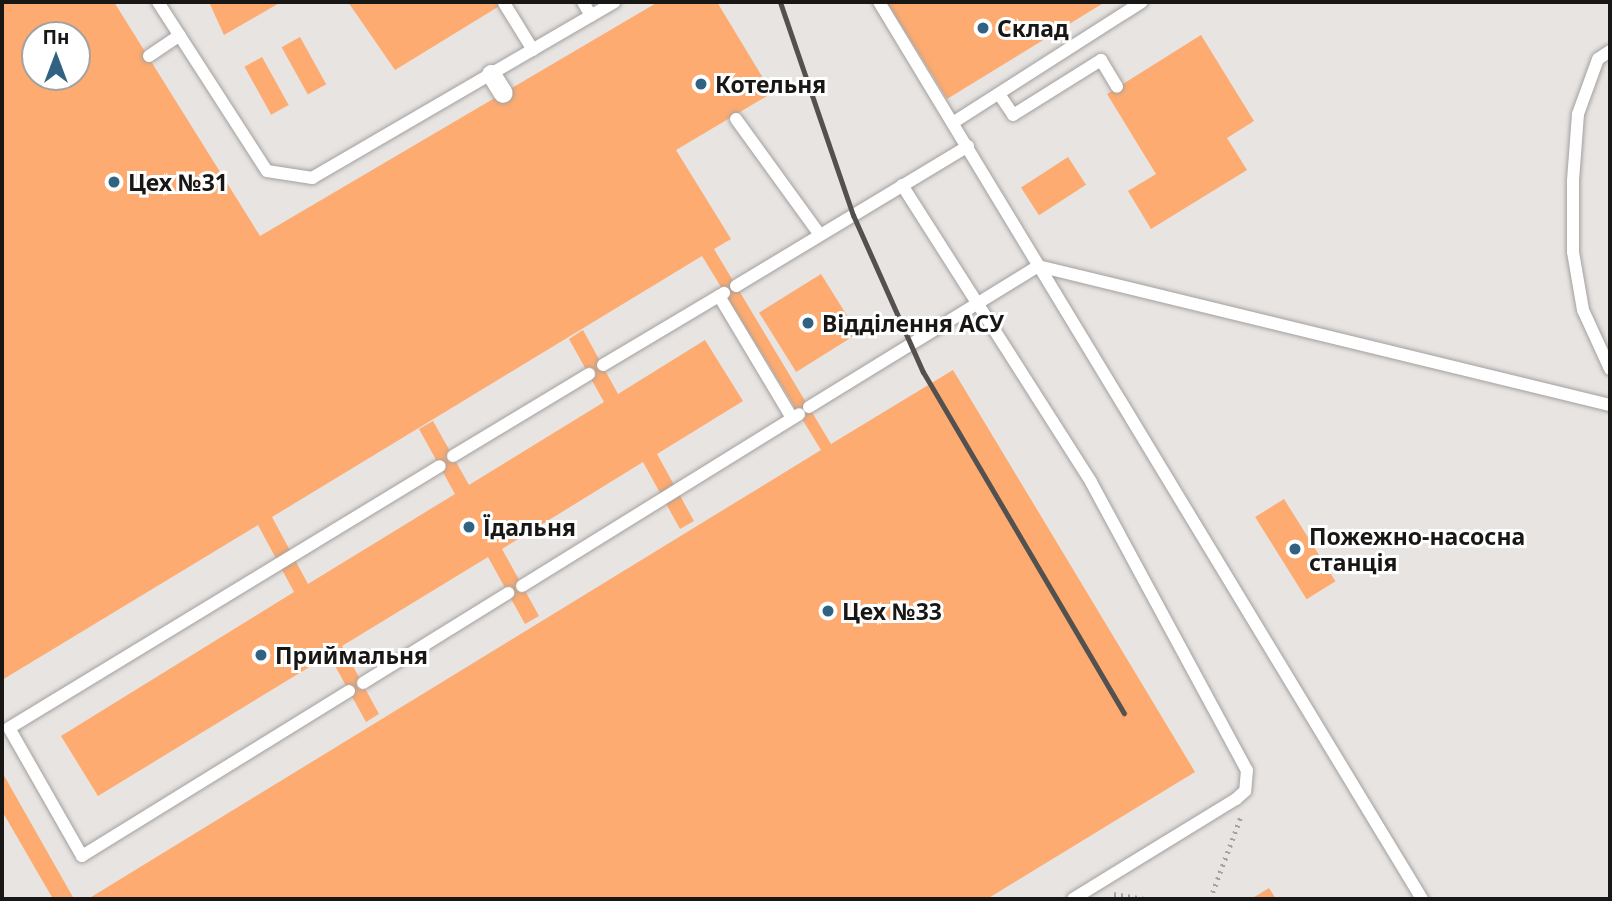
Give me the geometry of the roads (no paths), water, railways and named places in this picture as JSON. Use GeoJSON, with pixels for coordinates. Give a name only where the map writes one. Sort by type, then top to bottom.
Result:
{"type":"FeatureCollection","features":[{"type":"Feature","properties":{"kind":"street"},"geometry":{"type":"LineString","coordinates":[[491,74],[503,93]]}},
{"type":"Feature","properties":{"kind":"lane"},"geometry":{"type":"LineString","coordinates":[[158,2],[267,171],[312,178],[614,2]]}},
{"type":"Feature","properties":{"kind":"lane"},"geometry":{"type":"LineString","coordinates":[[583,2],[591,16]]}},
{"type":"Feature","properties":{"kind":"lane"},"geometry":{"type":"LineString","coordinates":[[879,2],[1422,899]]}},
{"type":"Feature","properties":{"kind":"lane"},"geometry":{"type":"LineString","coordinates":[[954,122],[1142,2]]}},
{"type":"Feature","properties":{"kind":"lane"},"geometry":{"type":"LineString","coordinates":[[504,3],[533,50]]}},
{"type":"Feature","properties":{"kind":"lane"},"geometry":{"type":"LineString","coordinates":[[149,56],[180,35]]}},
{"type":"Feature","properties":{"kind":"lane"},"geometry":{"type":"LineString","coordinates":[[1610,51],[1598,59],[1578,114],[1573,181],[1573,251],[1583,310],[1610,369]]}},
{"type":"Feature","properties":{"kind":"lane"},"geometry":{"type":"LineString","coordinates":[[999,94],[1013,115],[1101,60],[1117,87]]}},
{"type":"Feature","properties":{"kind":"lane"},"geometry":{"type":"LineString","coordinates":[[736,119],[820,235]]}},
{"type":"Feature","properties":{"kind":"lane"},"geometry":{"type":"LineString","coordinates":[[603,365],[968,146]]}},
{"type":"Feature","properties":{"kind":"lane"},"geometry":{"type":"LineString","coordinates":[[902,185],[1091,482],[1247,770],[1245,791],[1236,799],[1073,899]]}},
{"type":"Feature","properties":{"kind":"lane"},"geometry":{"type":"LineString","coordinates":[[522,586],[1038,266],[1610,405]]}},
{"type":"Feature","properties":{"kind":"lane"},"geometry":{"type":"LineString","coordinates":[[726,291],[800,413]]}},
{"type":"Feature","properties":{"kind":"lane"},"geometry":{"type":"LineString","coordinates":[[453,456],[589,374]]}},
{"type":"Feature","properties":{"kind":"lane"},"geometry":{"type":"LineString","coordinates":[[349,691],[82,856],[9,728],[439,466]]}},
{"type":"Feature","properties":{"kind":"lane"},"geometry":{"type":"LineString","coordinates":[[363,683],[508,593]]}},
{"type":"Feature","properties":{"kind":"railway"},"geometry":{"type":"LineString","coordinates":[[780,2],[853,215],[923,372],[1124,713]]}},
{"type":"Feature","properties":{"kind":"place","name":"Склад"},"geometry":{"type":"Point","coordinates":[983,28]}},
{"type":"Feature","properties":{"kind":"place","name":"Котельня"},"geometry":{"type":"Point","coordinates":[701,84]}},
{"type":"Feature","properties":{"kind":"place","name":"Цех №31"},"geometry":{"type":"Point","coordinates":[114,182]}},
{"type":"Feature","properties":{"kind":"place","name":"Відділення АСУ"},"geometry":{"type":"Point","coordinates":[808,323]}},
{"type":"Feature","properties":{"kind":"place","name":"Їдальня"},"geometry":{"type":"Point","coordinates":[469,527]}},
{"type":"Feature","properties":{"kind":"place","name":"Пожежно-насосна станція"},"geometry":{"type":"Point","coordinates":[1295,549]}},
{"type":"Feature","properties":{"kind":"place","name":"Цех №33"},"geometry":{"type":"Point","coordinates":[828,611]}},
{"type":"Feature","properties":{"kind":"place","name":"Приймальня"},"geometry":{"type":"Point","coordinates":[261,655]}}]}
